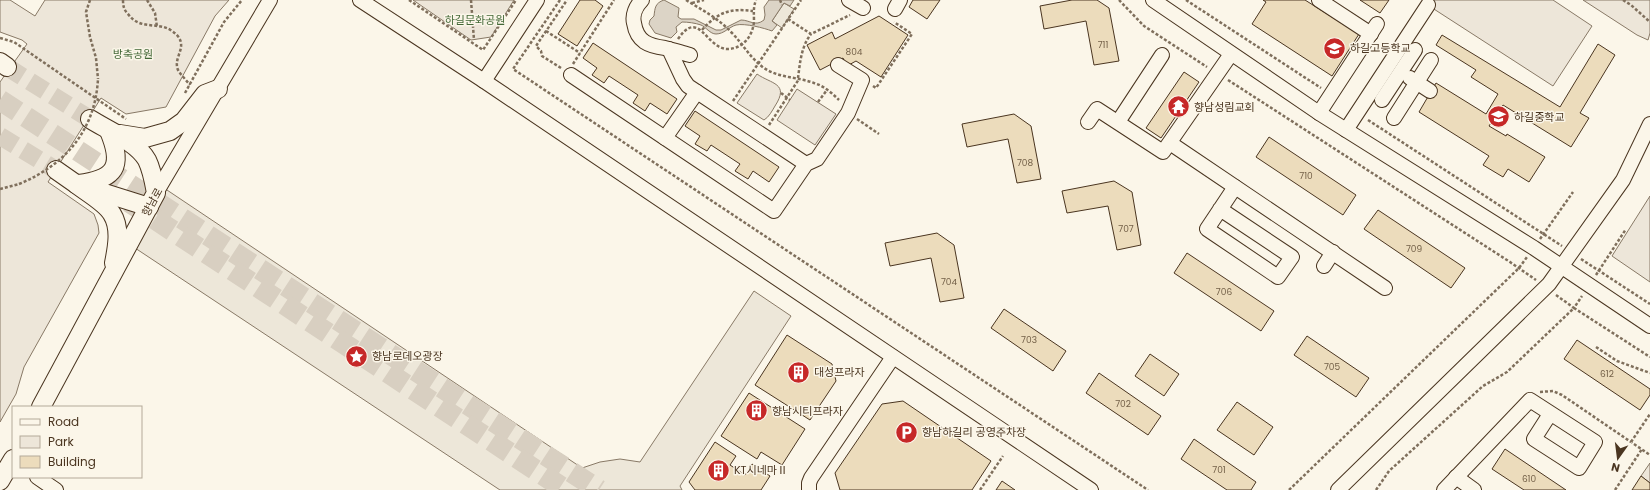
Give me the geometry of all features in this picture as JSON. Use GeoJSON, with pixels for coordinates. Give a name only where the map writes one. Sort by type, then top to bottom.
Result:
{"type":"FeatureCollection","features":[{"type":"Feature","properties":{"kind":"main road"},"geometry":{"type":"LineString","coordinates":[[110,131],[145,138],[170,131],[184,120],[205,94],[218,88]]}},
{"type":"Feature","properties":{"kind":"main road"},"geometry":{"type":"LineString","coordinates":[[76,184],[153,200],[151,170],[146,159],[139,151],[90,119]]}},
{"type":"Feature","properties":{"kind":"main road"},"geometry":{"type":"LineString","coordinates":[[76,184],[96,182],[112,172],[116,157],[110,131]]}},
{"type":"Feature","properties":{"kind":"main road"},"geometry":{"type":"LineString","coordinates":[[56,170],[101,203],[112,214],[117,228],[117,247],[112,276]]}},
{"type":"Feature","properties":{"kind":"main road","name":"향남로"},"geometry":{"type":"LineString","coordinates":[[42,406],[153,200]]}},
{"type":"Feature","properties":{"kind":"main road"},"geometry":{"type":"LineString","coordinates":[[0,482],[12,462]]}},
{"type":"Feature","properties":{"kind":"street","name":"향남로"},"geometry":{"type":"LineString","coordinates":[[153,200],[270,0]]}},
{"type":"Feature","properties":{"kind":"street"},"geometry":{"type":"LineString","coordinates":[[360,0],[484,81],[1091,490]]}},
{"type":"Feature","properties":{"kind":"street"},"geometry":{"type":"LineString","coordinates":[[484,81],[537,0]]}},
{"type":"Feature","properties":{"kind":"street"},"geometry":{"type":"LineString","coordinates":[[642,0],[634,12],[633,21],[635,30],[640,38],[647,45],[690,55]]}},
{"type":"Feature","properties":{"kind":"street"},"geometry":{"type":"LineString","coordinates":[[849,0],[863,8]]}},
{"type":"Feature","properties":{"kind":"street"},"geometry":{"type":"LineString","coordinates":[[1153,0],[1319,113],[1534,248],[1561,268],[1589,284],[1650,326]]}},
{"type":"Feature","properties":{"kind":"street"},"geometry":{"type":"LineString","coordinates":[[1319,0],[1374,29],[1319,113]]}},
{"type":"Feature","properties":{"kind":"street"},"geometry":{"type":"LineString","coordinates":[[1382,100],[1395,68],[1428,5]]}},
{"type":"Feature","properties":{"kind":"street"},"geometry":{"type":"LineString","coordinates":[[671,50],[682,78],[688,86],[806,164]]}},
{"type":"Feature","properties":{"kind":"street"},"geometry":{"type":"LineString","coordinates":[[1346,130],[1395,68],[1415,50]]}},
{"type":"Feature","properties":{"kind":"street"},"geometry":{"type":"LineString","coordinates":[[1088,122],[1097,109],[1163,152],[1231,54]]}},
{"type":"Feature","properties":{"kind":"street"},"geometry":{"type":"LineString","coordinates":[[1118,122],[1162,55]]}},
{"type":"Feature","properties":{"kind":"street"},"geometry":{"type":"LineString","coordinates":[[1394,118],[1432,60]]}},
{"type":"Feature","properties":{"kind":"street"},"geometry":{"type":"LineString","coordinates":[[570,71],[665,138],[774,211],[806,164],[817,159],[848,113],[862,80],[838,65]]}},
{"type":"Feature","properties":{"kind":"street"},"geometry":{"type":"LineString","coordinates":[[1395,68],[1430,91]]}},
{"type":"Feature","properties":{"kind":"street"},"geometry":{"type":"LineString","coordinates":[[665,138],[697,92]]}},
{"type":"Feature","properties":{"kind":"street"},"geometry":{"type":"LineString","coordinates":[[1338,490],[1546,288],[1623,180],[1650,124]]}},
{"type":"Feature","properties":{"kind":"street"},"geometry":{"type":"LineString","coordinates":[[1170,143],[1385,288]]}},
{"type":"Feature","properties":{"kind":"street"},"geometry":{"type":"LineString","coordinates":[[1220,209],[1292,257],[1278,277],[1207,229],[1220,209],[1235,187]]}},
{"type":"Feature","properties":{"kind":"street"},"geometry":{"type":"LineString","coordinates":[[1324,266],[1333,252]]}},
{"type":"Feature","properties":{"kind":"street"},"geometry":{"type":"LineString","coordinates":[[809,490],[811,478],[893,357]]}},
{"type":"Feature","properties":{"kind":"street"},"geometry":{"type":"LineString","coordinates":[[1444,490],[1530,400],[1550,414]]}},
{"type":"Feature","properties":{"kind":"street"},"geometry":{"type":"LineString","coordinates":[[1456,477],[1474,490]]}},
{"type":"Feature","properties":{"kind":"street"},"geometry":{"type":"LineString","coordinates":[[38,478],[56,490]]}},
{"type":"Feature","properties":{"kind":"path"},"geometry":{"type":"LineString","coordinates":[[0,189],[19,184],[36,177],[51,168],[77,142],[92,111],[97,93],[98,79],[96,58],[90,37],[86,12],[90,0]]}},
{"type":"Feature","properties":{"kind":"path"},"geometry":{"type":"LineString","coordinates":[[123,0],[125,11],[133,20],[146,25],[169,29],[178,36],[182,47],[178,62],[178,70],[190,85]]}},
{"type":"Feature","properties":{"kind":"path"},"geometry":{"type":"LineString","coordinates":[[147,0],[155,13],[157,26]]}},
{"type":"Feature","properties":{"kind":"path"},"geometry":{"type":"LineString","coordinates":[[183,98],[224,22],[242,0]]}},
{"type":"Feature","properties":{"kind":"path"},"geometry":{"type":"LineString","coordinates":[[410,0],[483,50],[516,0]]}},
{"type":"Feature","properties":{"kind":"path"},"geometry":{"type":"LineString","coordinates":[[471,0],[474,40]]}},
{"type":"Feature","properties":{"kind":"path"},"geometry":{"type":"LineString","coordinates":[[560,0],[513,69],[1148,490]]}},
{"type":"Feature","properties":{"kind":"path"},"geometry":{"type":"LineString","coordinates":[[567,0],[536,46],[541,51],[542,56],[570,71],[614,0]]}},
{"type":"Feature","properties":{"kind":"path"},"geometry":{"type":"LineString","coordinates":[[686,0],[714,17],[732,33],[741,46],[766,69],[815,83],[827,89],[840,101],[848,113]]}},
{"type":"Feature","properties":{"kind":"path"},"geometry":{"type":"LineString","coordinates":[[691,3],[704,0]]}},
{"type":"Feature","properties":{"kind":"path"},"geometry":{"type":"LineString","coordinates":[[671,50],[678,38],[688,28],[695,27],[702,30],[712,43],[720,47],[727,49],[741,46],[749,38],[753,30],[753,11],[756,0]]}},
{"type":"Feature","properties":{"kind":"path"},"geometry":{"type":"LineString","coordinates":[[780,0],[782,5]]}},
{"type":"Feature","properties":{"kind":"path"},"geometry":{"type":"LineString","coordinates":[[726,111],[801,0]]}},
{"type":"Feature","properties":{"kind":"path"},"geometry":{"type":"LineString","coordinates":[[1119,0],[1144,26],[1520,268],[1525,273]]}},
{"type":"Feature","properties":{"kind":"path"},"geometry":{"type":"LineString","coordinates":[[1623,0],[1650,22]]}},
{"type":"Feature","properties":{"kind":"path"},"geometry":{"type":"LineString","coordinates":[[762,135],[798,79],[802,51],[811,34],[863,8]]}},
{"type":"Feature","properties":{"kind":"path"},"geometry":{"type":"LineString","coordinates":[[702,30],[714,17],[731,10],[740,9],[753,11]]}},
{"type":"Feature","properties":{"kind":"path"},"geometry":{"type":"LineString","coordinates":[[862,80],[876,88],[912,34],[894,9]]}},
{"type":"Feature","properties":{"kind":"path"},"geometry":{"type":"LineString","coordinates":[[788,20],[811,34]]}},
{"type":"Feature","properties":{"kind":"path"},"geometry":{"type":"LineString","coordinates":[[546,31],[580,53]]}},
{"type":"Feature","properties":{"kind":"path"},"geometry":{"type":"LineString","coordinates":[[0,38],[14,42],[130,122]]}},
{"type":"Feature","properties":{"kind":"path"},"geometry":{"type":"LineString","coordinates":[[818,102],[827,89]]}},
{"type":"Feature","properties":{"kind":"path"},"geometry":{"type":"LineString","coordinates":[[781,93],[790,100]]}},
{"type":"Feature","properties":{"kind":"path"},"geometry":{"type":"LineString","coordinates":[[870,128],[879,134]]}},
{"type":"Feature","properties":{"kind":"path"},"geometry":{"type":"LineString","coordinates":[[1541,238],[1573,192]]}},
{"type":"Feature","properties":{"kind":"path"},"geometry":{"type":"LineString","coordinates":[[1596,274],[1626,228]]}},
{"type":"Feature","properties":{"kind":"path"},"geometry":{"type":"LineString","coordinates":[[1288,490],[1520,268],[1522,264]]}},
{"type":"Feature","properties":{"kind":"path"},"geometry":{"type":"LineString","coordinates":[[1594,267],[1650,304]]}},
{"type":"Feature","properties":{"kind":"path"},"geometry":{"type":"LineString","coordinates":[[1376,490],[1389,471],[1482,386],[1507,372],[1574,308],[1576,304]]}},
{"type":"Feature","properties":{"kind":"path"},"geometry":{"type":"LineString","coordinates":[[1569,305],[1650,357]]}},
{"type":"Feature","properties":{"kind":"path"},"geometry":{"type":"LineString","coordinates":[[1596,347],[1617,361],[1650,374]]}},
{"type":"Feature","properties":{"kind":"path"},"geometry":{"type":"LineString","coordinates":[[1530,400],[1535,394],[1542,391],[1553,391],[1562,395],[1650,455]]}},
{"type":"Feature","properties":{"kind":"path"},"geometry":{"type":"LineString","coordinates":[[1631,442],[1650,414]]}},
{"type":"Feature","properties":{"kind":"path"},"geometry":{"type":"LineString","coordinates":[[1615,490],[1642,449]]}},
{"type":"Feature","properties":{"kind":"path"},"geometry":{"type":"LineString","coordinates":[[980,490],[1003,456]]}},
{"type":"Feature","properties":{"kind":"green space","name":"방축공원"},"geometry":{"type":"Polygon","coordinates":[[[0,0],[10,0],[35,16],[45,0],[229,0],[215,16],[166,107],[126,114],[101,98],[48,182],[94,214],[99,233],[24,367],[16,394],[0,422],[0,82],[27,44],[22,40],[0,32],[0,0]]]}},
{"type":"Feature","properties":{"kind":"green space","name":"하길문화공원"},"geometry":{"type":"Polygon","coordinates":[[[413,0],[514,0],[491,37],[471,40],[413,0]]]}},
{"type":"Feature","properties":{"kind":"green space"},"geometry":{"type":"Polygon","coordinates":[[[1424,0],[1553,0],[1592,26],[1553,86],[1423,2],[1424,0]]]}},
{"type":"Feature","properties":{"kind":"green space"},"geometry":{"type":"Polygon","coordinates":[[[1583,0],[1650,0],[1650,33],[1648,40],[1637,35],[1583,0]]]}},
{"type":"Feature","properties":{"kind":"green space"},"geometry":{"type":"Polygon","coordinates":[[[757,74],[773,82],[780,88],[779,98],[773,110],[764,120],[737,103],[757,74]]]}},
{"type":"Feature","properties":{"kind":"green space"},"geometry":{"type":"Polygon","coordinates":[[[797,89],[836,114],[815,145],[777,120],[797,89]]]}},
{"type":"Feature","properties":{"kind":"green space"},"geometry":{"type":"Polygon","coordinates":[[[1650,196],[1650,282],[1612,256],[1650,196]]]}},
{"type":"Feature","properties":{"kind":"green space"},"geometry":{"type":"Polygon","coordinates":[[[1650,463],[1650,483],[1641,476],[1650,463]]]}},
{"type":"Feature","properties":{"kind":"shaded area"},"geometry":{"type":"Polygon","coordinates":[[[664,0],[679,8],[678,17],[681,19],[694,19],[716,30],[721,30],[741,20],[755,23],[761,22],[764,20],[765,15],[764,7],[769,0],[794,0],[790,6],[784,3],[772,21],[777,25],[772,31],[754,26],[736,25],[722,33],[716,34],[712,33],[701,25],[682,22],[676,27],[677,32],[671,38],[655,33],[649,24],[650,20],[654,16],[657,4],[664,0]]]}},
{"type":"Feature","properties":{"kind":"shaded area"},"geometry":{"type":"Polygon","coordinates":[[[784,3],[794,9],[782,28],[772,21],[784,3]]]}},
{"type":"Feature","properties":{"kind":"shaded area","name":"향남로데오광장"},"geometry":{"type":"Polygon","coordinates":[[[161,186],[582,468],[600,462],[620,459],[640,462],[754,291],[791,316],[680,486],[682,490],[500,490],[129,244],[161,186]]]}},
{"type":"Feature","properties":{"kind":"building"},"geometry":{"type":"Polygon","coordinates":[[[580,0],[595,0],[603,6],[577,46],[558,34],[580,0]]]}},
{"type":"Feature","properties":{"kind":"building"},"geometry":{"type":"Polygon","coordinates":[[[913,0],[940,0],[927,19],[909,7],[913,0]]]}},
{"type":"Feature","properties":{"kind":"building"},"geometry":{"type":"Polygon","coordinates":[[[1072,0],[1097,0],[1109,8],[1119,61],[1094,65],[1086,21],[1044,29],[1040,6],[1072,0]]]}},
{"type":"Feature","properties":{"kind":"building"},"geometry":{"type":"Polygon","coordinates":[[[1263,0],[1305,0],[1359,34],[1332,76],[1252,24],[1266,2],[1263,0]]]}},
{"type":"Feature","properties":{"kind":"building"},"geometry":{"type":"Polygon","coordinates":[[[1360,0],[1389,0],[1380,13],[1360,0]]]}},
{"type":"Feature","properties":{"kind":"building"},"geometry":{"type":"Polygon","coordinates":[[[879,16],[908,35],[881,77],[856,61],[847,66],[843,58],[820,70],[807,45],[832,32],[835,39],[879,16]]]}},
{"type":"Feature","properties":{"kind":"building"},"geometry":{"type":"Polygon","coordinates":[[[1442,35],[1560,107],[1598,44],[1615,55],[1580,113],[1589,118],[1571,147],[1503,105],[1489,126],[1506,136],[1507,134],[1545,157],[1529,182],[1508,169],[1503,177],[1483,165],[1489,156],[1419,112],[1436,83],[1486,114],[1498,94],[1471,77],[1476,70],[1436,45],[1442,35]]]}},
{"type":"Feature","properties":{"kind":"building"},"geometry":{"type":"Polygon","coordinates":[[[593,43],[677,99],[667,114],[650,103],[645,111],[633,103],[638,95],[609,76],[604,83],[592,75],[597,68],[583,58],[593,43]]]}},
{"type":"Feature","properties":{"kind":"building"},"geometry":{"type":"Polygon","coordinates":[[[1184,72],[1199,82],[1161,138],[1146,128],[1184,72]]]}},
{"type":"Feature","properties":{"kind":"building"},"geometry":{"type":"Polygon","coordinates":[[[695,111],[779,167],[769,182],[753,171],[748,179],[735,171],[740,164],[711,145],[707,151],[695,144],[700,136],[685,126],[695,111]]]}},
{"type":"Feature","properties":{"kind":"building"},"geometry":{"type":"Polygon","coordinates":[[[1014,114],[1031,126],[1041,179],[1017,183],[1008,139],[967,147],[962,124],[1014,114]]]}},
{"type":"Feature","properties":{"kind":"building"},"geometry":{"type":"Polygon","coordinates":[[[1269,137],[1356,195],[1343,215],[1256,157],[1269,137]]]}},
{"type":"Feature","properties":{"kind":"building"},"geometry":{"type":"Polygon","coordinates":[[[1114,181],[1132,192],[1141,245],[1117,250],[1108,206],[1067,213],[1062,191],[1114,181]]]}},
{"type":"Feature","properties":{"kind":"building"},"geometry":{"type":"Polygon","coordinates":[[[1378,210],[1465,268],[1451,288],[1364,229],[1378,210]]]}},
{"type":"Feature","properties":{"kind":"building"},"geometry":{"type":"Polygon","coordinates":[[[937,233],[954,245],[964,298],[940,302],[931,258],[890,266],[885,243],[937,233]]]}},
{"type":"Feature","properties":{"kind":"building"},"geometry":{"type":"Polygon","coordinates":[[[1187,253],[1274,311],[1261,331],[1174,273],[1187,253]]]}},
{"type":"Feature","properties":{"kind":"building"},"geometry":{"type":"Polygon","coordinates":[[[1004,309],[1066,351],[1053,371],[991,328],[1004,309]]]}},
{"type":"Feature","properties":{"kind":"building","name":"대성프라자"},"geometry":{"type":"Polygon","coordinates":[[[787,335],[832,364],[836,381],[810,420],[755,385],[787,335]]]}},
{"type":"Feature","properties":{"kind":"building"},"geometry":{"type":"Polygon","coordinates":[[[1307,336],[1369,378],[1356,397],[1294,355],[1307,336]]]}},
{"type":"Feature","properties":{"kind":"building"},"geometry":{"type":"Polygon","coordinates":[[[1577,340],[1650,389],[1650,395],[1640,410],[1564,359],[1577,340]]]}},
{"type":"Feature","properties":{"kind":"building"},"geometry":{"type":"Polygon","coordinates":[[[1150,354],[1179,374],[1164,396],[1135,376],[1150,354]]]}},
{"type":"Feature","properties":{"kind":"building"},"geometry":{"type":"Polygon","coordinates":[[[1099,373],[1161,416],[1148,435],[1086,393],[1099,373]]]}},
{"type":"Feature","properties":{"kind":"building","name":"향남시티프라자"},"geometry":{"type":"Polygon","coordinates":[[[749,393],[805,429],[782,465],[761,452],[757,459],[721,436],[749,393]]]}},
{"type":"Feature","properties":{"kind":"building","name":"향남하길리 공영주차장"},"geometry":{"type":"Polygon","coordinates":[[[903,401],[991,461],[972,490],[840,490],[835,473],[882,404],[903,401]]]}},
{"type":"Feature","properties":{"kind":"building"},"geometry":{"type":"Polygon","coordinates":[[[1237,402],[1273,427],[1254,455],[1217,430],[1237,402]]]}},
{"type":"Feature","properties":{"kind":"building"},"geometry":{"type":"Polygon","coordinates":[[[1194,439],[1256,482],[1251,490],[1227,490],[1181,459],[1194,439]]]}},
{"type":"Feature","properties":{"kind":"building","name":"KT시네마Ⅱ"},"geometry":{"type":"Polygon","coordinates":[[[715,442],[736,456],[730,465],[745,475],[752,464],[770,476],[761,490],[695,490],[689,482],[715,442]]]}},
{"type":"Feature","properties":{"kind":"building"},"geometry":{"type":"Polygon","coordinates":[[[1505,449],[1566,490],[1524,490],[1492,469],[1505,449]]]}},
{"type":"Feature","properties":{"kind":"building"},"geometry":{"type":"Polygon","coordinates":[[[1641,476],[1650,483],[1650,490],[1632,490],[1641,476]]]}},
{"type":"Feature","properties":{"kind":"building"},"geometry":{"type":"Polygon","coordinates":[[[1002,481],[1015,490],[996,490],[1002,481]]]}},
{"type":"Feature","properties":{"kind":"tunnel"},"geometry":{"type":"LineString","coordinates":[[7,67],[90,119]]}},
{"type":"Feature","properties":{"kind":"tunnel"},"geometry":{"type":"LineString","coordinates":[[0,100],[599,490]]}},
{"type":"Feature","properties":{"kind":"tunnel"},"geometry":{"type":"LineString","coordinates":[[0,136],[56,170]]}},
{"type":"Feature","properties":{"kind":"tunnel"},"geometry":{"type":"LineString","coordinates":[[129,202],[566,490]]}},
{"type":"Feature","properties":{"kind":"place","name":"하길고등학교"},"geometry":{"type":"Point","coordinates":[1334,48]}},
{"type":"Feature","properties":{"kind":"place","name":"향남성림교회"},"geometry":{"type":"Point","coordinates":[1179,107]}},
{"type":"Feature","properties":{"kind":"place","name":"하길중학교"},"geometry":{"type":"Point","coordinates":[1498,117]}},
{"type":"Feature","properties":{"kind":"place","name":"향남로데오광장"},"geometry":{"type":"Point","coordinates":[357,356]}},
{"type":"Feature","properties":{"kind":"place","name":"대성프라자"},"geometry":{"type":"Point","coordinates":[798,372]}},
{"type":"Feature","properties":{"kind":"place","name":"향남시티프라자"},"geometry":{"type":"Point","coordinates":[757,411]}},
{"type":"Feature","properties":{"kind":"place","name":"향남하길리 공영주차장"},"geometry":{"type":"Point","coordinates":[906,432]}},
{"type":"Feature","properties":{"kind":"place","name":"KT시네마Ⅱ"},"geometry":{"type":"Point","coordinates":[718,470]}}]}
